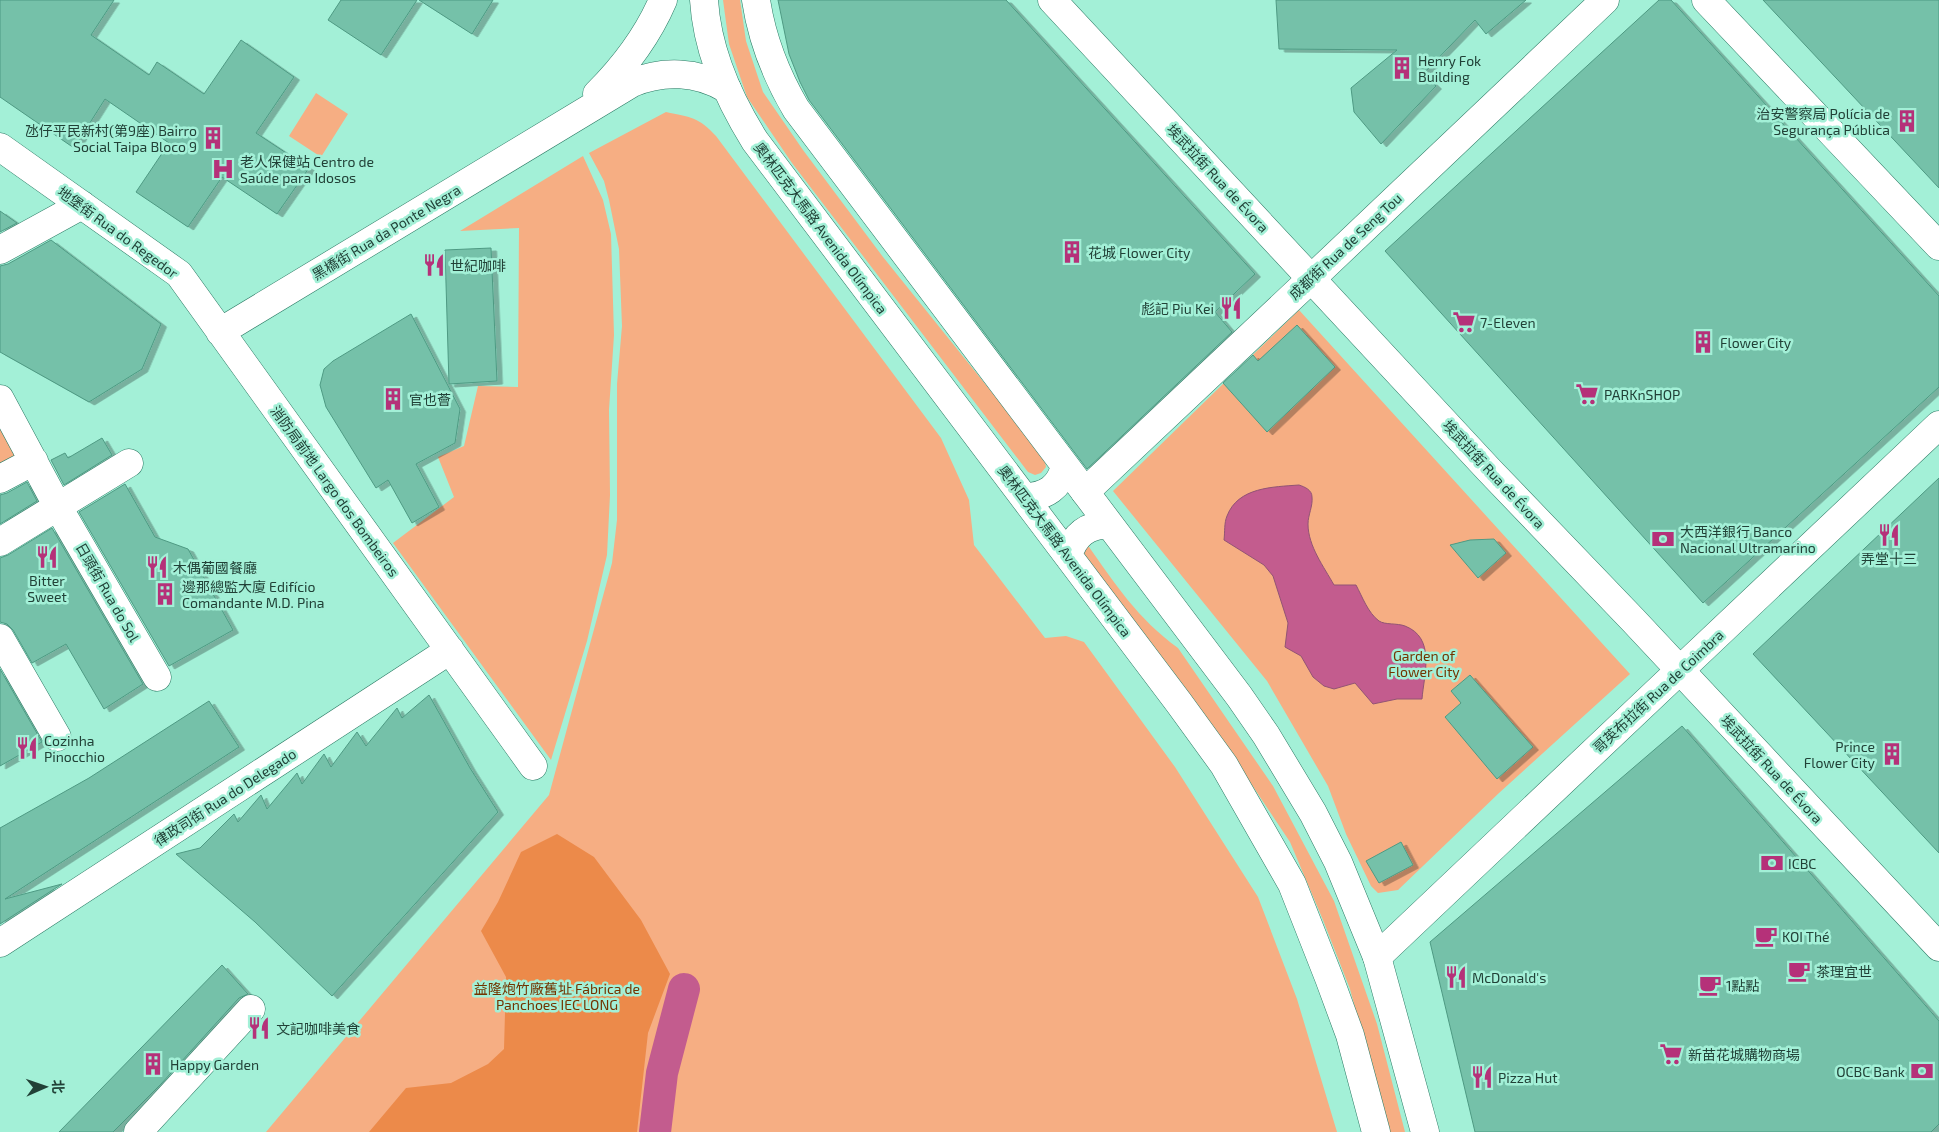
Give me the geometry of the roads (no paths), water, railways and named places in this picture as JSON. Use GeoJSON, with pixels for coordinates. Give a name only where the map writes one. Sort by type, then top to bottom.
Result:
{"type":"FeatureCollection","features":[{"type":"Feature","properties":{"kind":"street","name":"黑橋街 Rua da Ponte Negra"},"geometry":{"type":"LineString","coordinates":[[551,131],[590,101],[608,84],[638,46],[663,0]]}},
{"type":"Feature","properties":{"kind":"street","name":"奧林匹克大馬路 Avenida Olímpica"},"geometry":{"type":"LineString","coordinates":[[704,0],[714,52],[727,89],[742,120],[755,140],[1224,765],[1292,884],[1350,1035],[1376,1132]]}},
{"type":"Feature","properties":{"kind":"street"},"geometry":{"type":"LineString","coordinates":[[756,0],[769,55],[796,109],[1239,696],[1266,735],[1313,813],[1338,862],[1377,958],[1425,1132]]}},
{"type":"Feature","properties":{"kind":"street","name":"埃武拉街 Rua de Évora"},"geometry":{"type":"LineString","coordinates":[[1052,0],[1489,470],[1680,670],[1939,947]]}},
{"type":"Feature","properties":{"kind":"street","name":"成都街 Rua de Seng Tou"},"geometry":{"type":"LineString","coordinates":[[1085,492],[1605,0]]}},
{"type":"Feature","properties":{"kind":"street"},"geometry":{"type":"LineString","coordinates":[[1706,0],[1939,246]]}},
{"type":"Feature","properties":{"kind":"street","name":"黑橋街 Rua da Ponte Negra"},"geometry":{"type":"LineString","coordinates":[[220,332],[624,86],[647,77],[672,74],[696,76],[712,81],[727,89]]}},
{"type":"Feature","properties":{"kind":"street","name":"地堡街 Rua do Regedor"},"geometry":{"type":"LineString","coordinates":[[0,147],[179,274],[220,332]]}},
{"type":"Feature","properties":{"kind":"street"},"geometry":{"type":"LineString","coordinates":[[0,250],[82,206]]}},
{"type":"Feature","properties":{"kind":"street","name":"消防局前地 Largo dos Bombeiros"},"geometry":{"type":"LineString","coordinates":[[220,332],[533,766]]}},
{"type":"Feature","properties":{"kind":"street","name":"日頭街 Rua do Sol"},"geometry":{"type":"LineString","coordinates":[[0,399],[58,506],[157,677]]}},
{"type":"Feature","properties":{"kind":"street","name":"哥英布拉街 Rua de Coimbra"},"geometry":{"type":"LineString","coordinates":[[1377,958],[1939,425]]}},
{"type":"Feature","properties":{"kind":"street"},"geometry":{"type":"LineString","coordinates":[[0,479],[34,461]]}},
{"type":"Feature","properties":{"kind":"street"},"geometry":{"type":"LineString","coordinates":[[0,542],[129,463]]}},
{"type":"Feature","properties":{"kind":"street"},"geometry":{"type":"LineString","coordinates":[[1024,497],[1046,494],[1056,486],[1062,477],[1065,466]]}},
{"type":"Feature","properties":{"kind":"street"},"geometry":{"type":"LineString","coordinates":[[1068,556],[1071,545],[1078,535],[1087,528],[1098,524],[1109,524]]}},
{"type":"Feature","properties":{"kind":"street"},"geometry":{"type":"LineString","coordinates":[[0,638],[57,737]]}},
{"type":"Feature","properties":{"kind":"street","name":"律政司街 Rua do Delegado"},"geometry":{"type":"LineString","coordinates":[[0,944],[450,650]]}},
{"type":"Feature","properties":{"kind":"street"},"geometry":{"type":"LineString","coordinates":[[138,1132],[251,1008]]}},
{"type":"Feature","properties":{"kind":"waterway"},"geometry":{"type":"LineString","coordinates":[[655,1132],[662,1073],[684,989]]}},
{"type":"Feature","properties":{"kind":"place","name":"Henry Fok Building"},"geometry":{"type":"Point","coordinates":[1402,68]}},
{"type":"Feature","properties":{"kind":"place","name":"治安警察局 Polícia de Segurança Pública"},"geometry":{"type":"Point","coordinates":[1907,121]}},
{"type":"Feature","properties":{"kind":"place","name":"氹仔平民新村(第9座) Bairro Social Taipa Bloco 9"},"geometry":{"type":"Point","coordinates":[213,138]}},
{"type":"Feature","properties":{"kind":"place","name":"老人保健站 Centro de Saúde para Idosos"},"geometry":{"type":"Point","coordinates":[223,169]}},
{"type":"Feature","properties":{"kind":"place","name":"花城 Flower City"},"geometry":{"type":"Point","coordinates":[1072,252]}},
{"type":"Feature","properties":{"kind":"place","name":"世紀咖啡"},"geometry":{"type":"Point","coordinates":[434,265]}},
{"type":"Feature","properties":{"kind":"place","name":"彪記 Piu Kei"},"geometry":{"type":"Point","coordinates":[1231,308]}},
{"type":"Feature","properties":{"kind":"place","name":"7-Eleven"},"geometry":{"type":"Point","coordinates":[1464,322]}},
{"type":"Feature","properties":{"kind":"place","name":"Flower City"},"geometry":{"type":"Point","coordinates":[1703,342]}},
{"type":"Feature","properties":{"kind":"place","name":"PARKnSHOP"},"geometry":{"type":"Point","coordinates":[1587,394]}},
{"type":"Feature","properties":{"kind":"place","name":"官也薈"},"geometry":{"type":"Point","coordinates":[393,399]}},
{"type":"Feature","properties":{"kind":"place","name":"弄堂十三"},"geometry":{"type":"Point","coordinates":[1889,535]}},
{"type":"Feature","properties":{"kind":"place","name":"大西洋銀行 Banco Nacional Ultramarino"},"geometry":{"type":"Point","coordinates":[1663,539]}},
{"type":"Feature","properties":{"kind":"place","name":"Bitter Sweet"},"geometry":{"type":"Point","coordinates":[47,557]}},
{"type":"Feature","properties":{"kind":"place","name":"木偶葡國餐廳"},"geometry":{"type":"Point","coordinates":[157,567]}},
{"type":"Feature","properties":{"kind":"place","name":"邊那總監大廈 Edifício Comandante M.D. Pina"},"geometry":{"type":"Point","coordinates":[165,594]}},
{"type":"Feature","properties":{"kind":"place","name":"Cozinha Pinocchio"},"geometry":{"type":"Point","coordinates":[27,748]}},
{"type":"Feature","properties":{"kind":"place","name":"Prince Flower City"},"geometry":{"type":"Point","coordinates":[1892,754]}},
{"type":"Feature","properties":{"kind":"place","name":"ICBC"},"geometry":{"type":"Point","coordinates":[1772,863]}},
{"type":"Feature","properties":{"kind":"place","name":"KOI Thé"},"geometry":{"type":"Point","coordinates":[1766,936]}},
{"type":"Feature","properties":{"kind":"place","name":"茶理宜世"},"geometry":{"type":"Point","coordinates":[1799,971]}},
{"type":"Feature","properties":{"kind":"place","name":"McDonald's"},"geometry":{"type":"Point","coordinates":[1456,977]}},
{"type":"Feature","properties":{"kind":"place","name":"1點點"},"geometry":{"type":"Point","coordinates":[1710,985]}},
{"type":"Feature","properties":{"kind":"place","name":"文記咖啡美食"},"geometry":{"type":"Point","coordinates":[259,1028]}},
{"type":"Feature","properties":{"kind":"place","name":"新苗花城購物商場"},"geometry":{"type":"Point","coordinates":[1671,1054]}},
{"type":"Feature","properties":{"kind":"place","name":"Happy Garden"},"geometry":{"type":"Point","coordinates":[153,1064]}},
{"type":"Feature","properties":{"kind":"place","name":"OCBC Bank"},"geometry":{"type":"Point","coordinates":[1922,1071]}},
{"type":"Feature","properties":{"kind":"place","name":"Pizza Hut"},"geometry":{"type":"Point","coordinates":[1482,1077]}},
{"type":"Feature","properties":{"kind":"park label","name":"Garden of Flower City"},"geometry":{"type":"Point","coordinates":[1424,664]}},
{"type":"Feature","properties":{"kind":"park label","name":"益隆炮竹廠舊址 Fábrica de Panchoes IEC LONG"},"geometry":{"type":"Point","coordinates":[557,996]}}]}
